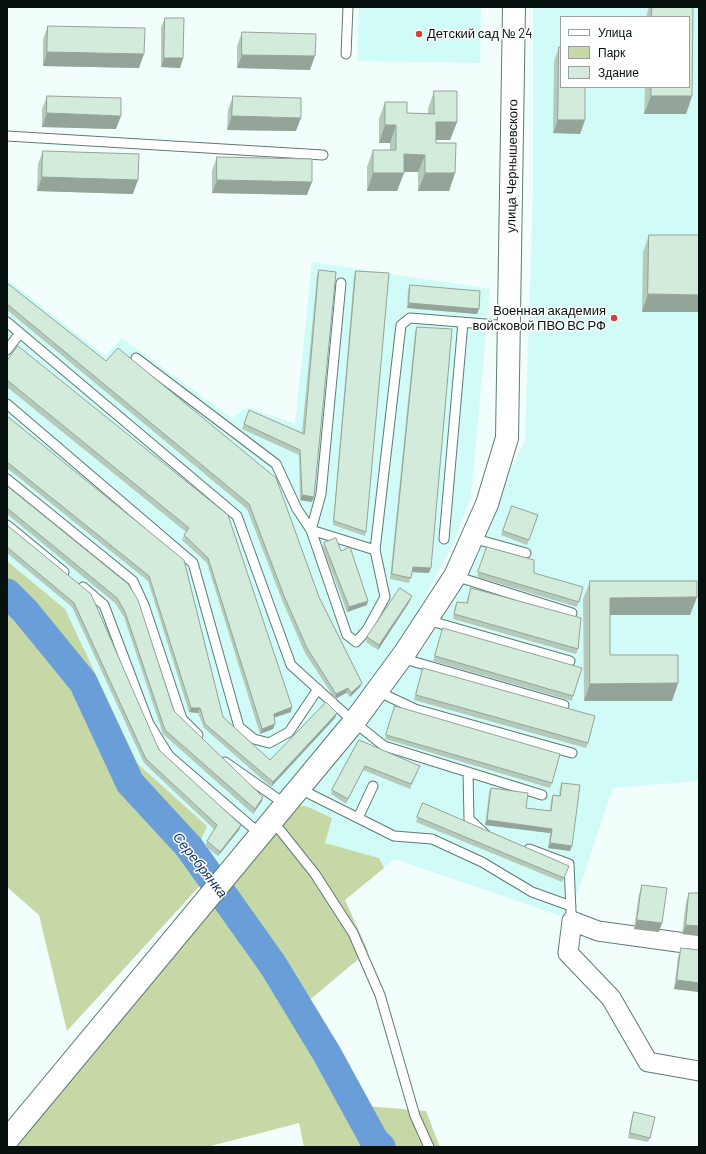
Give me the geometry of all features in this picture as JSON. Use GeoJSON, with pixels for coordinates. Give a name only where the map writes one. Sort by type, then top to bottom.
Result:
{"type":"FeatureCollection","features":[{"type":"Feature","properties":{"kind":"street","name":"улица Чернышевского"},"geometry":{"type":"LineString","coordinates":[[7,1140],[354,722],[401,658],[455,576],[487,504],[507,438],[514,7]]}},
{"type":"Feature","properties":{"kind":"street"},"geometry":{"type":"LineString","coordinates":[[699,945],[598,931],[571,914],[568,953],[611,998],[648,1062],[699,1071]]}},
{"type":"Feature","properties":{"kind":"lane"},"geometry":{"type":"LineString","coordinates":[[346,54],[348,7]]}},
{"type":"Feature","properties":{"kind":"lane"},"geometry":{"type":"LineString","coordinates":[[7,136],[323,155]]}},
{"type":"Feature","properties":{"kind":"lane"},"geometry":{"type":"LineString","coordinates":[[311,530],[321,494],[341,283]]}},
{"type":"Feature","properties":{"kind":"lane"},"geometry":{"type":"LineString","coordinates":[[136,358],[276,464],[297,509],[311,530],[347,635],[356,642],[367,630],[385,597],[375,550],[401,325],[410,318],[510,326]]}},
{"type":"Feature","properties":{"kind":"lane"},"geometry":{"type":"LineString","coordinates":[[7,322],[237,516],[291,665],[354,722],[384,746],[542,795]]}},
{"type":"Feature","properties":{"kind":"lane"},"geometry":{"type":"LineString","coordinates":[[444,539],[463,322]]}},
{"type":"Feature","properties":{"kind":"lane"},"geometry":{"type":"LineString","coordinates":[[7,350],[20,332]]}},
{"type":"Feature","properties":{"kind":"lane"},"geometry":{"type":"LineString","coordinates":[[7,404],[193,563],[239,727],[254,739],[270,743],[288,732],[318,689]]}},
{"type":"Feature","properties":{"kind":"lane"},"geometry":{"type":"LineString","coordinates":[[7,479],[133,581],[144,605],[182,719],[204,741]]}},
{"type":"Feature","properties":{"kind":"lane"},"geometry":{"type":"LineString","coordinates":[[7,525],[104,605],[149,724],[169,756],[274,817],[358,818],[394,836],[432,839],[482,862],[571,914]]}},
{"type":"Feature","properties":{"kind":"lane"},"geometry":{"type":"LineString","coordinates":[[311,530],[375,550]]}},
{"type":"Feature","properties":{"kind":"lane"},"geometry":{"type":"LineString","coordinates":[[472,538],[526,552]]}},
{"type":"Feature","properties":{"kind":"lane"},"geometry":{"type":"LineString","coordinates":[[455,576],[572,613]]}},
{"type":"Feature","properties":{"kind":"lane"},"geometry":{"type":"LineString","coordinates":[[427,620],[570,660]]}},
{"type":"Feature","properties":{"kind":"lane"},"geometry":{"type":"LineString","coordinates":[[401,658],[564,704]]}},
{"type":"Feature","properties":{"kind":"lane"},"geometry":{"type":"LineString","coordinates":[[377,691],[415,709],[572,753]]}},
{"type":"Feature","properties":{"kind":"lane"},"geometry":{"type":"LineString","coordinates":[[220,758],[274,817],[315,874],[353,933],[380,995],[415,1116],[429,1147]]}},
{"type":"Feature","properties":{"kind":"lane"},"geometry":{"type":"LineString","coordinates":[[468,772],[469,819],[482,833],[497,838]]}},
{"type":"Feature","properties":{"kind":"lane"},"geometry":{"type":"LineString","coordinates":[[358,818],[373,786]]}},
{"type":"Feature","properties":{"kind":"lane"},"geometry":{"type":"LineString","coordinates":[[519,846],[569,864],[571,914]]}},
{"type":"Feature","properties":{"kind":"shaded area","name":"Детский сад № 24"},"geometry":{"type":"Polygon","coordinates":[[[359,7],[481,7],[480,63],[357,61],[359,7]]]}},
{"type":"Feature","properties":{"kind":"shaded area"},"geometry":{"type":"Polygon","coordinates":[[[533,7],[699,7],[699,781],[613,788],[569,919],[395,859],[384,868],[379,858],[324,843],[298,805],[372,716],[425,645],[458,591],[489,525],[507,477],[525,441],[533,195],[533,7]]]}},
{"type":"Feature","properties":{"kind":"shaded area"},"geometry":{"type":"Polygon","coordinates":[[[312,262],[490,289],[471,497],[453,544],[415,616],[334,732],[218,866],[197,846],[207,826],[138,764],[65,609],[7,561],[7,279],[105,356],[122,338],[232,418],[247,407],[295,424],[312,262]]]}},
{"type":"Feature","properties":{"kind":"green space"},"geometry":{"type":"Polygon","coordinates":[[[7,561],[65,609],[138,764],[207,826],[198,846],[218,866],[67,1031],[39,915],[7,887],[7,561]]]}},
{"type":"Feature","properties":{"kind":"green space"},"geometry":{"type":"Polygon","coordinates":[[[298,805],[308,807],[332,818],[325,843],[379,858],[384,868],[345,900],[368,951],[306,1003],[366,1106],[426,1111],[440,1147],[304,1147],[299,1123],[207,1147],[15,1147],[298,805]]]}},
{"type":"Feature","properties":{"kind":"building"},"geometry":{"type":"Polygon","coordinates":[[[652,7],[693,7],[692,96],[651,96],[651,88],[690,88],[690,16],[652,16],[652,7]]]}},
{"type":"Feature","properties":{"kind":"building"},"geometry":{"type":"Polygon","coordinates":[[[165,18],[184,18],[183,58],[164,58],[165,18]]]}},
{"type":"Feature","properties":{"kind":"building"},"geometry":{"type":"Polygon","coordinates":[[[48,26],[145,28],[144,54],[47,52],[48,26]]]}},
{"type":"Feature","properties":{"kind":"building"},"geometry":{"type":"Polygon","coordinates":[[[242,32],[316,34],[315,56],[242,55],[242,32]]]}},
{"type":"Feature","properties":{"kind":"building"},"geometry":{"type":"Polygon","coordinates":[[[560,47],[560,88],[585,88],[585,120],[558,120],[560,47]]]}},
{"type":"Feature","properties":{"kind":"building"},"geometry":{"type":"Polygon","coordinates":[[[434,91],[457,91],[457,122],[436,122],[436,143],[456,143],[455,173],[425,173],[425,155],[404,154],[404,173],[373,173],[373,150],[396,150],[396,125],[385,125],[385,102],[407,102],[407,113],[434,114],[434,91]]]}},
{"type":"Feature","properties":{"kind":"building"},"geometry":{"type":"Polygon","coordinates":[[[47,96],[121,98],[121,116],[47,113],[47,96]]]}},
{"type":"Feature","properties":{"kind":"building"},"geometry":{"type":"Polygon","coordinates":[[[233,96],[301,98],[301,118],[232,116],[233,96]]]}},
{"type":"Feature","properties":{"kind":"building"},"geometry":{"type":"Polygon","coordinates":[[[43,151],[139,154],[138,180],[42,177],[43,151]]]}},
{"type":"Feature","properties":{"kind":"building"},"geometry":{"type":"Polygon","coordinates":[[[217,157],[312,159],[312,182],[217,180],[217,157]]]}},
{"type":"Feature","properties":{"kind":"building"},"geometry":{"type":"Polygon","coordinates":[[[649,235],[699,235],[699,295],[648,294],[649,235]]]}},
{"type":"Feature","properties":{"kind":"building"},"geometry":{"type":"Polygon","coordinates":[[[319,270],[336,272],[314,497],[302,495],[300,450],[244,424],[249,410],[304,434],[319,270]]]}},
{"type":"Feature","properties":{"kind":"building"},"geometry":{"type":"Polygon","coordinates":[[[356,271],[389,273],[366,532],[334,521],[356,271]]]}},
{"type":"Feature","properties":{"kind":"building"},"geometry":{"type":"Polygon","coordinates":[[[7,283],[106,361],[118,348],[276,478],[319,597],[362,683],[351,693],[348,688],[336,694],[307,648],[284,596],[249,504],[7,304],[7,283]]]}},
{"type":"Feature","properties":{"kind":"building"},"geometry":{"type":"Polygon","coordinates":[[[410,285],[480,291],[479,309],[409,303],[410,285]]]}},
{"type":"Feature","properties":{"kind":"building"},"geometry":{"type":"Polygon","coordinates":[[[417,327],[452,329],[431,568],[413,567],[411,578],[392,574],[417,327]]]}},
{"type":"Feature","properties":{"kind":"building"},"geometry":{"type":"Polygon","coordinates":[[[18,346],[228,515],[292,707],[274,714],[275,724],[262,729],[208,558],[184,535],[189,528],[7,380],[7,361],[18,346]]]}},
{"type":"Feature","properties":{"kind":"building"},"geometry":{"type":"Polygon","coordinates":[[[7,416],[184,560],[223,717],[270,760],[326,702],[337,713],[273,782],[205,724],[200,708],[191,708],[149,576],[7,462],[7,416]]]}},
{"type":"Feature","properties":{"kind":"building"},"geometry":{"type":"Polygon","coordinates":[[[7,486],[128,584],[138,600],[174,711],[263,797],[255,809],[165,730],[125,612],[117,598],[7,508],[7,486]]]}},
{"type":"Feature","properties":{"kind":"building"},"geometry":{"type":"Polygon","coordinates":[[[512,506],[538,515],[529,540],[503,531],[512,506]]]}},
{"type":"Feature","properties":{"kind":"building"},"geometry":{"type":"Polygon","coordinates":[[[7,525],[91,594],[159,750],[241,825],[220,852],[207,841],[217,825],[146,759],[74,603],[7,547],[7,525]]]}},
{"type":"Feature","properties":{"kind":"building"},"geometry":{"type":"Polygon","coordinates":[[[336,538],[341,551],[350,547],[368,601],[349,607],[324,543],[336,538]]]}},
{"type":"Feature","properties":{"kind":"building"},"geometry":{"type":"Polygon","coordinates":[[[487,547],[534,560],[534,573],[583,587],[579,602],[478,572],[487,547]]]}},
{"type":"Feature","properties":{"kind":"building"},"geometry":{"type":"Polygon","coordinates":[[[590,581],[697,581],[697,597],[610,598],[610,655],[678,655],[678,683],[590,684],[590,581]]]}},
{"type":"Feature","properties":{"kind":"building"},"geometry":{"type":"Polygon","coordinates":[[[400,588],[412,596],[379,645],[367,637],[400,588]]]}},
{"type":"Feature","properties":{"kind":"building"},"geometry":{"type":"Polygon","coordinates":[[[471,588],[581,618],[578,649],[454,614],[457,602],[467,603],[471,588]]]}},
{"type":"Feature","properties":{"kind":"building"},"geometry":{"type":"Polygon","coordinates":[[[443,628],[582,668],[573,696],[435,656],[443,628]]]}},
{"type":"Feature","properties":{"kind":"building"},"geometry":{"type":"Polygon","coordinates":[[[423,668],[595,716],[588,743],[416,695],[423,668]]]}},
{"type":"Feature","properties":{"kind":"building"},"geometry":{"type":"Polygon","coordinates":[[[395,706],[560,754],[552,783],[386,735],[395,706]]]}},
{"type":"Feature","properties":{"kind":"building"},"geometry":{"type":"Polygon","coordinates":[[[359,740],[420,766],[411,784],[365,766],[348,799],[332,790],[359,740]]]}},
{"type":"Feature","properties":{"kind":"building"},"geometry":{"type":"Polygon","coordinates":[[[562,783],[580,785],[572,846],[550,843],[552,829],[487,820],[491,788],[528,793],[526,808],[551,811],[553,795],[560,796],[562,783]]]}},
{"type":"Feature","properties":{"kind":"building"},"geometry":{"type":"Polygon","coordinates":[[[423,803],[569,866],[564,878],[417,817],[423,803]]]}},
{"type":"Feature","properties":{"kind":"building"},"geometry":{"type":"Polygon","coordinates":[[[642,885],[667,888],[662,923],[637,920],[642,885]]]}},
{"type":"Feature","properties":{"kind":"building"},"geometry":{"type":"Polygon","coordinates":[[[689,893],[699,893],[699,926],[686,925],[689,893]]]}},
{"type":"Feature","properties":{"kind":"building"},"geometry":{"type":"Polygon","coordinates":[[[681,948],[699,950],[699,983],[677,980],[681,948]]]}},
{"type":"Feature","properties":{"kind":"building"},"geometry":{"type":"Polygon","coordinates":[[[634,1112],[655,1117],[650,1138],[630,1133],[634,1112]]]}},
{"type":"Feature","properties":{"kind":"waterway","name":"Серебрянка"},"geometry":{"type":"LineString","coordinates":[[7,593],[25,611],[83,682],[130,783],[189,847],[273,965],[327,1054],[374,1140],[381,1147]]}},
{"type":"Feature","properties":{"kind":"place","name":"Детский сад № 24"},"geometry":{"type":"Point","coordinates":[419,34]}},
{"type":"Feature","properties":{"kind":"place","name":"Военная академия войсковой ПВО ВС РФ"},"geometry":{"type":"Point","coordinates":[614,318]}}]}
